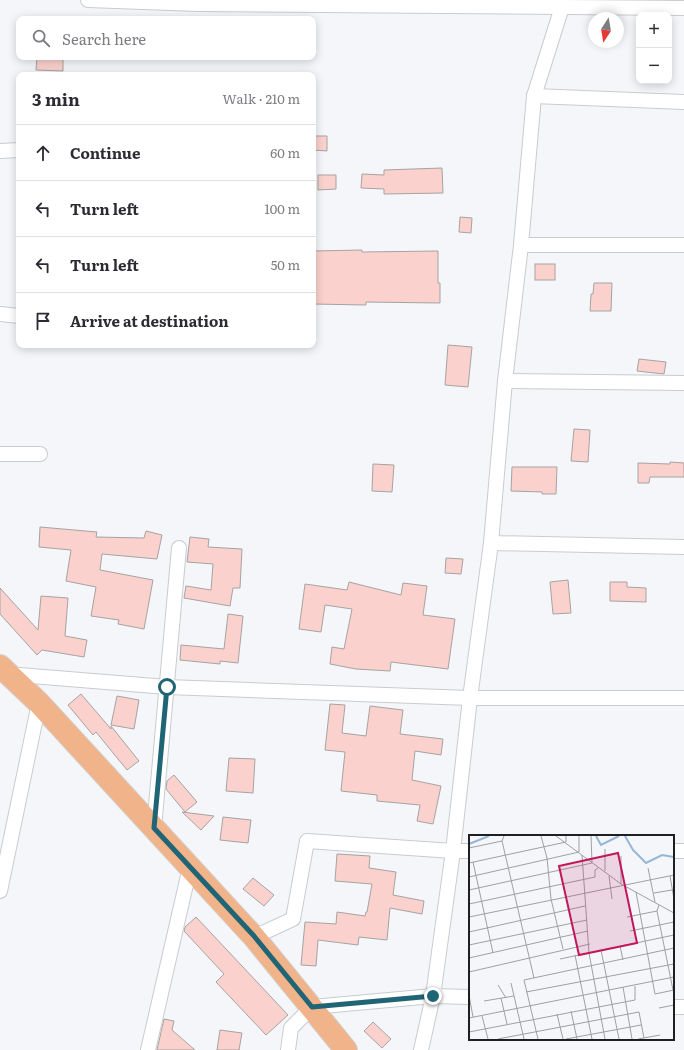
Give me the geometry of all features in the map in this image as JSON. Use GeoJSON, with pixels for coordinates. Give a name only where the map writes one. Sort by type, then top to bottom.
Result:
{"type":"FeatureCollection","features":[{"type":"Feature","properties":{"kind":"main road"},"geometry":{"type":"LineString","coordinates":[[3,671],[39,703],[254,936],[346,1050]]}},
{"type":"Feature","properties":{"kind":"street"},"geometry":{"type":"LineString","coordinates":[[88,0],[562,4],[684,8]]}},
{"type":"Feature","properties":{"kind":"street"},"geometry":{"type":"LineString","coordinates":[[421,1050],[433,996],[453,851],[470,698],[490,542],[505,381],[521,245],[534,96],[562,4]]}},
{"type":"Feature","properties":{"kind":"street"},"geometry":{"type":"LineString","coordinates":[[534,96],[684,102]]}},
{"type":"Feature","properties":{"kind":"street"},"geometry":{"type":"LineString","coordinates":[[0,150],[16,150]]}},
{"type":"Feature","properties":{"kind":"street"},"geometry":{"type":"LineString","coordinates":[[521,245],[684,245]]}},
{"type":"Feature","properties":{"kind":"street"},"geometry":{"type":"LineString","coordinates":[[0,314],[16,316]]}},
{"type":"Feature","properties":{"kind":"street"},"geometry":{"type":"LineString","coordinates":[[505,381],[684,383]]}},
{"type":"Feature","properties":{"kind":"street"},"geometry":{"type":"LineString","coordinates":[[0,454],[40,454]]}},
{"type":"Feature","properties":{"kind":"street"},"geometry":{"type":"LineString","coordinates":[[490,542],[684,548]]}},
{"type":"Feature","properties":{"kind":"street"},"geometry":{"type":"LineString","coordinates":[[154,828],[179,548]]}},
{"type":"Feature","properties":{"kind":"street"},"geometry":{"type":"LineString","coordinates":[[3,671],[167,687],[470,698],[684,698]]}},
{"type":"Feature","properties":{"kind":"street"},"geometry":{"type":"LineString","coordinates":[[0,892],[39,703]]}},
{"type":"Feature","properties":{"kind":"street"},"geometry":{"type":"LineString","coordinates":[[254,936],[293,919],[307,841],[469,851]]}},
{"type":"Feature","properties":{"kind":"street"},"geometry":{"type":"LineString","coordinates":[[148,1050],[190,867]]}},
{"type":"Feature","properties":{"kind":"street"},"geometry":{"type":"LineString","coordinates":[[288,1050],[291,1028],[312,1007],[433,996],[469,998]]}},
{"type":"Feature","properties":{"kind":"street"},"geometry":{"type":"LineString","coordinates":[[674,1007],[684,1008]]}},
{"type":"Feature","properties":{"kind":"building"},"geometry":{"type":"Polygon","coordinates":[[[37,60],[63,60],[63,71],[36,70],[37,60]]]}},
{"type":"Feature","properties":{"kind":"building"},"geometry":{"type":"Polygon","coordinates":[[[316,136],[327,136],[327,151],[316,150],[316,136]]]}},
{"type":"Feature","properties":{"kind":"building"},"geometry":{"type":"Polygon","coordinates":[[[442,168],[443,193],[384,194],[384,189],[361,188],[362,174],[384,175],[384,170],[442,168]]]}},
{"type":"Feature","properties":{"kind":"building"},"geometry":{"type":"Polygon","coordinates":[[[318,175],[336,175],[336,189],[318,190],[318,175]]]}},
{"type":"Feature","properties":{"kind":"building"},"geometry":{"type":"Polygon","coordinates":[[[460,217],[472,218],[471,233],[459,232],[460,217]]]}},
{"type":"Feature","properties":{"kind":"building"},"geometry":{"type":"Polygon","coordinates":[[[316,251],[438,251],[438,283],[440,283],[440,303],[366,302],[366,305],[316,304],[316,251]]]}},
{"type":"Feature","properties":{"kind":"building"},"geometry":{"type":"Polygon","coordinates":[[[535,264],[555,264],[555,280],[535,280],[535,264]]]}},
{"type":"Feature","properties":{"kind":"building"},"geometry":{"type":"Polygon","coordinates":[[[594,283],[612,283],[611,311],[590,311],[591,294],[593,294],[594,283]]]}},
{"type":"Feature","properties":{"kind":"building"},"geometry":{"type":"Polygon","coordinates":[[[448,345],[472,347],[468,387],[445,385],[448,345]]]}},
{"type":"Feature","properties":{"kind":"building"},"geometry":{"type":"Polygon","coordinates":[[[639,359],[666,362],[664,374],[637,371],[639,359]]]}},
{"type":"Feature","properties":{"kind":"building"},"geometry":{"type":"Polygon","coordinates":[[[574,429],[590,430],[588,462],[571,461],[574,429]]]}},
{"type":"Feature","properties":{"kind":"building"},"geometry":{"type":"Polygon","coordinates":[[[670,462],[684,463],[684,477],[650,477],[649,483],[638,483],[638,463],[670,464],[670,462]]]}},
{"type":"Feature","properties":{"kind":"building"},"geometry":{"type":"Polygon","coordinates":[[[373,464],[394,465],[392,492],[372,491],[373,464]]]}},
{"type":"Feature","properties":{"kind":"building"},"geometry":{"type":"Polygon","coordinates":[[[512,467],[557,467],[556,494],[511,491],[512,467]]]}},
{"type":"Feature","properties":{"kind":"building"},"geometry":{"type":"Polygon","coordinates":[[[40,527],[97,532],[96,537],[144,538],[146,531],[162,535],[157,559],[102,554],[100,570],[153,580],[144,629],[118,624],[119,620],[91,616],[96,587],[66,581],[71,550],[39,547],[40,527]]]}},
{"type":"Feature","properties":{"kind":"building"},"geometry":{"type":"Polygon","coordinates":[[[190,537],[209,539],[208,547],[242,549],[240,588],[233,588],[230,606],[184,598],[186,586],[211,590],[213,564],[187,562],[190,537]]]}},
{"type":"Feature","properties":{"kind":"building"},"geometry":{"type":"Polygon","coordinates":[[[446,558],[463,559],[461,574],[445,573],[446,558]]]}},
{"type":"Feature","properties":{"kind":"building"},"geometry":{"type":"Polygon","coordinates":[[[568,580],[571,613],[553,614],[550,582],[568,580]]]}},
{"type":"Feature","properties":{"kind":"building"},"geometry":{"type":"Polygon","coordinates":[[[349,582],[401,595],[403,583],[427,586],[423,615],[455,619],[448,669],[391,662],[390,671],[356,669],[330,664],[332,647],[344,649],[352,609],[325,605],[321,632],[299,629],[305,584],[347,590],[349,582]]]}},
{"type":"Feature","properties":{"kind":"building"},"geometry":{"type":"Polygon","coordinates":[[[610,582],[627,582],[627,587],[646,588],[646,602],[610,601],[610,582]]]}},
{"type":"Feature","properties":{"kind":"building"},"geometry":{"type":"Polygon","coordinates":[[[0,588],[38,630],[41,596],[68,598],[65,636],[87,640],[84,657],[42,650],[37,655],[0,614],[0,588]]]}},
{"type":"Feature","properties":{"kind":"building"},"geometry":{"type":"Polygon","coordinates":[[[228,614],[243,616],[238,663],[220,661],[220,664],[180,660],[181,645],[224,649],[228,614]]]}},
{"type":"Feature","properties":{"kind":"building"},"geometry":{"type":"Polygon","coordinates":[[[81,694],[111,729],[111,726],[139,761],[127,770],[96,732],[93,735],[68,705],[81,694]]]}},
{"type":"Feature","properties":{"kind":"building"},"geometry":{"type":"Polygon","coordinates":[[[117,696],[139,700],[134,729],[111,725],[117,696]]]}},
{"type":"Feature","properties":{"kind":"building"},"geometry":{"type":"Polygon","coordinates":[[[330,704],[345,705],[342,733],[366,736],[370,706],[403,710],[400,734],[443,739],[441,755],[415,751],[412,780],[441,786],[433,824],[417,821],[420,805],[377,801],[377,795],[341,791],[345,752],[325,750],[330,704]]]}},
{"type":"Feature","properties":{"kind":"building"},"geometry":{"type":"Polygon","coordinates":[[[229,758],[255,759],[253,793],[226,791],[229,758]]]}},
{"type":"Feature","properties":{"kind":"building"},"geometry":{"type":"Polygon","coordinates":[[[174,775],[197,802],[185,812],[166,789],[167,781],[174,775]]]}},
{"type":"Feature","properties":{"kind":"building"},"geometry":{"type":"Polygon","coordinates":[[[182,812],[214,816],[201,830],[182,812]]]}},
{"type":"Feature","properties":{"kind":"building"},"geometry":{"type":"Polygon","coordinates":[[[223,817],[251,820],[248,843],[220,840],[223,817]]]}},
{"type":"Feature","properties":{"kind":"building"},"geometry":{"type":"Polygon","coordinates":[[[337,854],[370,856],[369,868],[396,872],[393,895],[424,901],[422,914],[390,908],[387,940],[359,937],[358,945],[318,940],[316,966],[301,965],[305,922],[336,924],[337,912],[365,916],[367,912],[372,884],[335,881],[337,854]]]}},
{"type":"Feature","properties":{"kind":"building"},"geometry":{"type":"Polygon","coordinates":[[[253,878],[274,895],[264,906],[243,889],[253,878]]]}},
{"type":"Feature","properties":{"kind":"building"},"geometry":{"type":"Polygon","coordinates":[[[196,917],[288,1015],[266,1035],[216,982],[224,974],[184,931],[185,927],[196,917]]]}},
{"type":"Feature","properties":{"kind":"building"},"geometry":{"type":"Polygon","coordinates":[[[164,1019],[174,1021],[172,1030],[195,1050],[157,1050],[164,1019]]]}},
{"type":"Feature","properties":{"kind":"building"},"geometry":{"type":"Polygon","coordinates":[[[373,1022],[391,1039],[382,1048],[364,1031],[373,1022]]]}},
{"type":"Feature","properties":{"kind":"building"},"geometry":{"type":"Polygon","coordinates":[[[220,1030],[242,1033],[239,1050],[217,1050],[220,1030]]]}},
{"type":"Feature","properties":{"kind":"route"},"geometry":{"type":"LineString","coordinates":[[167,687],[154,828],[254,936],[312,1007],[433,996]]}}]}
